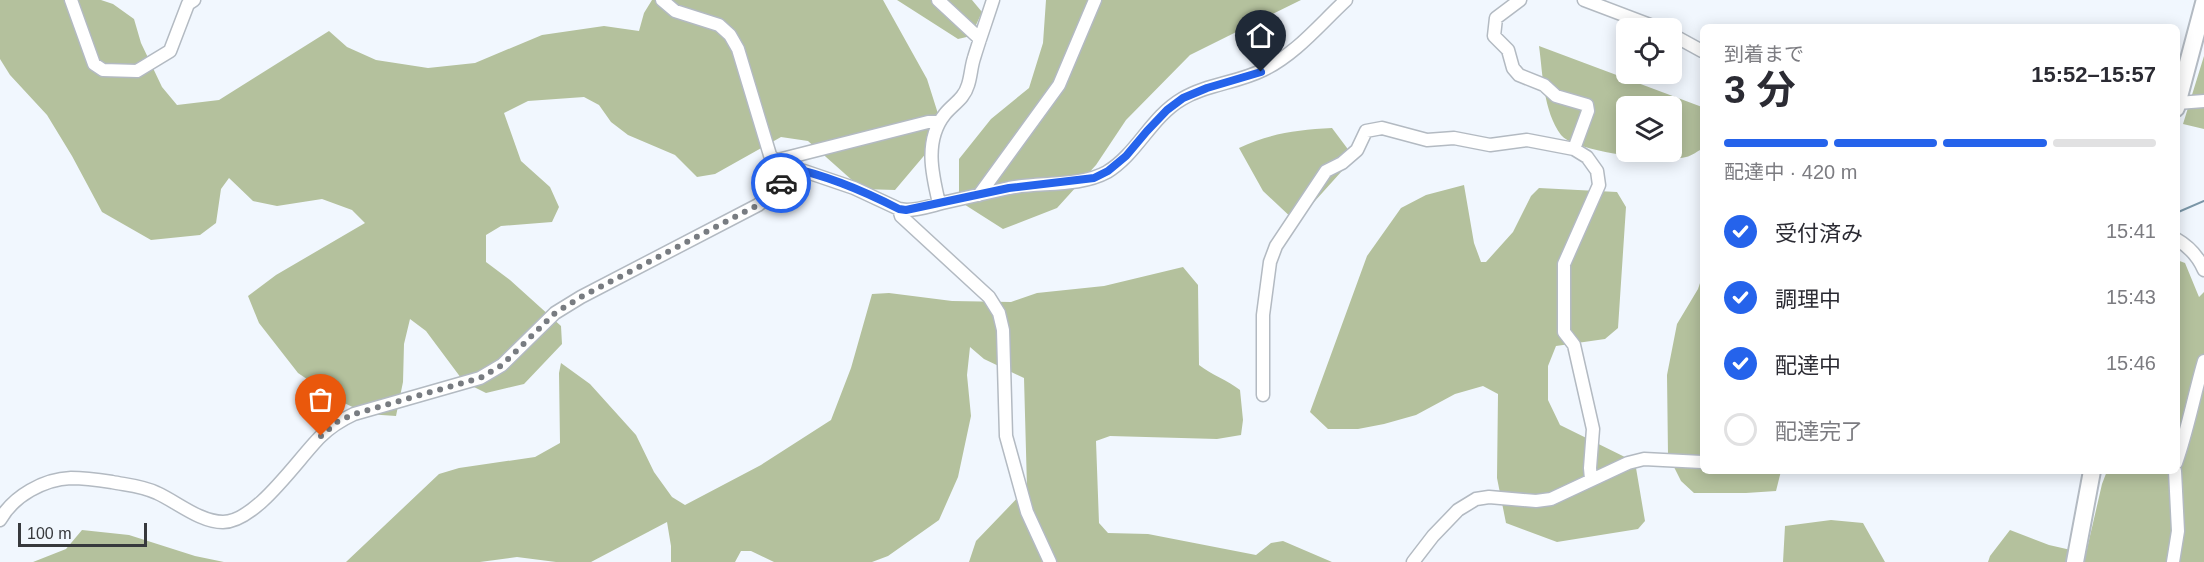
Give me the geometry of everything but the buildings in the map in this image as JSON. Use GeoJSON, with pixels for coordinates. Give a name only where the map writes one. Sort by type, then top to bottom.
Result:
{"type":"FeatureCollection","features":[{"type":"Feature","properties":{"kind":"main road"},"geometry":{"type":"LineString","coordinates":[[2180,95],[2204,3]]}},
{"type":"Feature","properties":{"kind":"main road"},"geometry":{"type":"LineString","coordinates":[[2075,562],[2091,474]]}},
{"type":"Feature","properties":{"kind":"street"},"geometry":{"type":"LineString","coordinates":[[71,0],[94,64],[103,70],[137,71],[170,51],[188,4],[194,0]]}},
{"type":"Feature","properties":{"kind":"street"},"geometry":{"type":"LineString","coordinates":[[662,0],[675,11],[720,25],[730,35],[738,49],[770,155],[774,161],[854,188],[899,209],[913,210],[1038,183],[1094,178],[1108,171],[1126,156],[1167,110],[1183,98],[1207,88],[1261,72],[1278,62],[1347,0]]}},
{"type":"Feature","properties":{"kind":"street"},"geometry":{"type":"LineString","coordinates":[[938,0],[980,39]]}},
{"type":"Feature","properties":{"kind":"street"},"geometry":{"type":"LineString","coordinates":[[939,203],[932,175],[931,153],[934,132],[947,111],[962,98],[968,86],[973,60],[993,0]]}},
{"type":"Feature","properties":{"kind":"street"},"geometry":{"type":"LineString","coordinates":[[979,195],[1059,85],[1095,0]]}},
{"type":"Feature","properties":{"kind":"street"},"geometry":{"type":"LineString","coordinates":[[1520,0],[1496,18],[1494,36],[1508,50],[1513,68],[1519,75],[1544,85],[1557,96],[1587,105],[1574,149]]}},
{"type":"Feature","properties":{"kind":"street"},"geometry":{"type":"LineString","coordinates":[[1584,0],[1632,18]]}},
{"type":"Feature","properties":{"kind":"street"},"geometry":{"type":"LineString","coordinates":[[1682,40],[1700,50]]}},
{"type":"Feature","properties":{"kind":"street"},"geometry":{"type":"LineString","coordinates":[[2180,105],[2204,101]]}},
{"type":"Feature","properties":{"kind":"street"},"geometry":{"type":"LineString","coordinates":[[774,161],[928,122],[939,122]]}},
{"type":"Feature","properties":{"kind":"street"},"geometry":{"type":"LineString","coordinates":[[1263,395],[1263,315],[1270,262],[1276,246],[1326,171],[1342,163],[1358,150],[1366,131],[1382,128],[1427,140],[1454,138],[1490,145],[1527,140],[1574,149],[1587,157],[1597,171],[1599,185],[1564,264],[1564,332],[1574,345],[1593,429],[1590,468],[1592,479]]}},
{"type":"Feature","properties":{"kind":"street"},"geometry":{"type":"LineString","coordinates":[[0,520],[22,495],[38,486],[69,478],[86,478],[154,491],[214,521],[223,522],[244,517],[258,506],[321,436],[337,422],[354,414],[480,378],[494,371],[555,313],[758,205],[777,190],[787,167]]}},
{"type":"Feature","properties":{"kind":"street"},"geometry":{"type":"LineString","coordinates":[[899,209],[900,216],[989,297],[999,313],[1003,330],[1006,436],[1027,512],[1050,562]]}},
{"type":"Feature","properties":{"kind":"street"},"geometry":{"type":"LineString","coordinates":[[2180,241],[2188,246],[2204,270]]}},
{"type":"Feature","properties":{"kind":"street"},"geometry":{"type":"LineString","coordinates":[[2180,452],[2204,361]]}},
{"type":"Feature","properties":{"kind":"street"},"geometry":{"type":"LineString","coordinates":[[1413,562],[1433,536],[1458,510],[1476,499],[1489,497],[1536,501],[1551,499],[1628,463],[1644,459],[1700,462]]}},
{"type":"Feature","properties":{"kind":"street"},"geometry":{"type":"LineString","coordinates":[[2173,562],[2178,531],[2175,474]]}},
{"type":"Feature","properties":{"kind":"green space"},"geometry":{"type":"Polygon","coordinates":[[[0,0],[101,0],[113,4],[134,19],[141,43],[162,87],[177,105],[219,100],[329,31],[347,47],[376,60],[428,68],[475,63],[542,35],[604,26],[639,31],[644,13],[652,0],[883,0],[927,79],[940,120],[928,151],[895,190],[862,189],[808,141],[781,137],[715,174],[697,177],[675,155],[628,135],[611,122],[599,105],[584,97],[528,101],[504,113],[521,161],[550,187],[559,207],[552,222],[501,226],[486,235],[486,262],[510,280],[561,326],[562,344],[524,384],[486,393],[464,382],[426,331],[410,319],[404,344],[403,382],[396,416],[367,414],[338,400],[298,373],[259,323],[248,296],[276,275],[365,223],[352,210],[322,199],[277,206],[253,201],[229,178],[221,189],[216,223],[200,235],[151,240],[102,212],[47,115],[10,75],[0,59],[0,0]]]}},
{"type":"Feature","properties":{"kind":"green space"},"geometry":{"type":"Polygon","coordinates":[[[897,0],[972,0],[982,12],[971,36],[958,39],[897,0]]]}},
{"type":"Feature","properties":{"kind":"green space"},"geometry":{"type":"Polygon","coordinates":[[[1046,0],[1301,0],[1190,55],[1126,120],[1096,165],[1057,208],[1003,229],[959,201],[959,159],[991,119],[1029,88],[1043,43],[1046,0]]]}},
{"type":"Feature","properties":{"kind":"green space"},"geometry":{"type":"Polygon","coordinates":[[[1539,46],[1616,75],[1616,84],[1641,84],[1673,96],[1616,96],[1616,154],[1569,141],[1561,135],[1555,125],[1547,104],[1539,46]]]}},
{"type":"Feature","properties":{"kind":"green space"},"geometry":{"type":"Polygon","coordinates":[[[2204,56],[2204,129],[2183,124],[2204,56]]]}},
{"type":"Feature","properties":{"kind":"green space"},"geometry":{"type":"Polygon","coordinates":[[[1682,100],[1700,106],[1700,150],[1682,157],[1682,100]]]}},
{"type":"Feature","properties":{"kind":"green space"},"geometry":{"type":"Polygon","coordinates":[[[1332,128],[1347,148],[1350,162],[1296,222],[1263,191],[1239,148],[1284,133],[1332,128]]]}},
{"type":"Feature","properties":{"kind":"green space"},"geometry":{"type":"Polygon","coordinates":[[[1464,185],[1474,243],[1481,262],[1486,262],[1513,232],[1531,196],[1539,188],[1617,192],[1626,207],[1618,328],[1605,339],[1556,346],[1548,366],[1548,400],[1560,425],[1635,462],[1645,521],[1638,529],[1557,542],[1506,523],[1497,478],[1498,394],[1483,386],[1455,394],[1416,415],[1358,429],[1328,429],[1310,412],[1367,256],[1401,208],[1426,195],[1464,185]]]}},
{"type":"Feature","properties":{"kind":"green space"},"geometry":{"type":"Polygon","coordinates":[[[2180,261],[2185,263],[2199,297],[2204,292],[2204,562],[2084,562],[2106,474],[2180,474],[2180,261]]]}},
{"type":"Feature","properties":{"kind":"green space"},"geometry":{"type":"Polygon","coordinates":[[[1183,267],[1198,285],[1199,365],[1240,390],[1243,420],[1241,435],[1217,439],[1110,436],[1096,441],[1099,523],[1108,533],[1148,534],[1256,555],[1271,543],[1283,541],[1332,562],[969,562],[976,541],[1027,488],[1024,378],[984,359],[970,347],[967,375],[971,416],[958,477],[939,520],[888,556],[872,562],[774,562],[751,551],[741,551],[735,562],[671,562],[667,522],[591,562],[556,562],[517,557],[480,562],[346,562],[439,474],[459,468],[535,457],[560,443],[559,373],[561,363],[590,384],[636,435],[654,472],[672,497],[685,505],[761,465],[831,420],[851,368],[872,294],[889,293],[952,301],[1011,302],[1037,293],[1104,286],[1183,267]]]}},
{"type":"Feature","properties":{"kind":"green space"},"geometry":{"type":"Polygon","coordinates":[[[1700,283],[1700,474],[1780,474],[1776,491],[1694,493],[1681,481],[1668,455],[1667,375],[1677,324],[1700,283]]]}},
{"type":"Feature","properties":{"kind":"green space"},"geometry":{"type":"Polygon","coordinates":[[[1831,520],[1863,523],[1885,562],[1783,562],[1785,526],[1831,520]]]}},
{"type":"Feature","properties":{"kind":"green space"},"geometry":{"type":"Polygon","coordinates":[[[82,530],[129,535],[195,556],[224,562],[33,562],[66,549],[82,530]]]}},
{"type":"Feature","properties":{"kind":"green space"},"geometry":{"type":"Polygon","coordinates":[[[2010,530],[2049,545],[2084,553],[2080,562],[1988,562],[2010,530]]]}},
{"type":"Feature","properties":{"kind":"waterway"},"geometry":{"type":"LineString","coordinates":[[2180,211],[2204,201]]}},
{"type":"Feature","properties":{"kind":"way so far"},"geometry":{"type":"LineString","coordinates":[[321,436],[337,422],[354,414],[480,378],[494,371],[555,313],[581,297],[758,205],[777,190],[781,183]]}},
{"type":"Feature","properties":{"kind":"route"},"geometry":{"type":"LineString","coordinates":[[781,183],[787,167],[854,188],[899,209],[913,210],[1009,188],[1094,178],[1108,171],[1126,156],[1167,110],[1183,98],[1207,88],[1261,72]]}}]}
